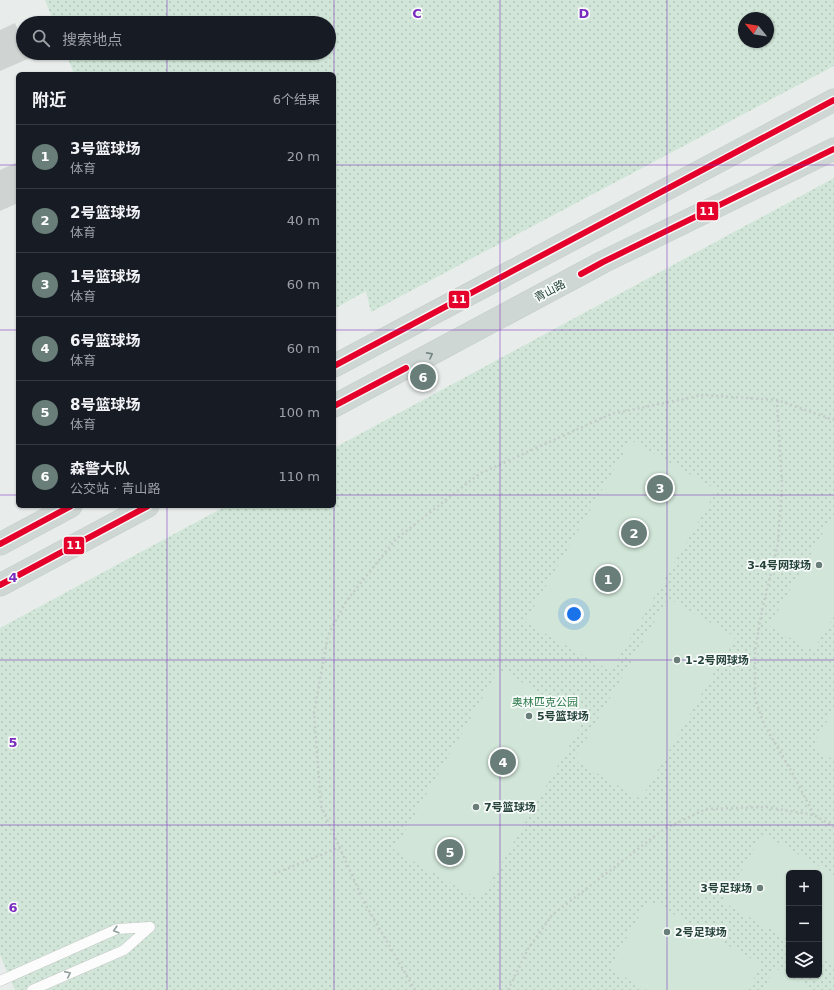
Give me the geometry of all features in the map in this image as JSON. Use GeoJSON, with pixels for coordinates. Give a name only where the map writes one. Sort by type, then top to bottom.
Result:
{"type":"FeatureCollection","features":[{"type":"Feature","properties":{"kind":"main road"},"geometry":{"type":"LineString","coordinates":[[336,365],[834,100]]}},
{"type":"Feature","properties":{"kind":"main road","name":"青山路"},"geometry":{"type":"LineString","coordinates":[[336,405],[603,262],[834,149]]}},
{"type":"Feature","properties":{"kind":"main road"},"geometry":{"type":"LineString","coordinates":[[0,544],[67,508]]}},
{"type":"Feature","properties":{"kind":"main road"},"geometry":{"type":"LineString","coordinates":[[0,585],[144,508]]}},
{"type":"Feature","properties":{"kind":"lane"},"geometry":{"type":"LineString","coordinates":[[0,981],[117,929],[150,927],[124,950],[32,990]]}},
{"type":"Feature","properties":{"kind":"path"},"geometry":{"type":"LineString","coordinates":[[415,990],[364,902],[321,806],[314,714],[315,706],[328,635],[347,600],[396,539],[479,474],[611,414],[703,394],[777,400],[834,420]]}},
{"type":"Feature","properties":{"kind":"path"},"geometry":{"type":"LineString","coordinates":[[777,400],[782,485],[778,544],[762,610],[755,651],[755,698],[764,724],[794,776],[814,815]]}},
{"type":"Feature","properties":{"kind":"path"},"geometry":{"type":"LineString","coordinates":[[508,990],[528,949],[552,915],[664,829],[706,809],[766,807],[814,815],[834,826]]}},
{"type":"Feature","properties":{"kind":"path"},"geometry":{"type":"LineString","coordinates":[[274,874],[340,847]]}},
{"type":"Feature","properties":{"kind":"green space"},"geometry":{"type":"Polygon","coordinates":[[[45,0],[834,0],[834,66],[371,312],[366,291],[336,308],[336,72],[73,72],[69,60],[336,60],[336,16],[51,16],[45,0]]]}},
{"type":"Feature","properties":{"kind":"green space","name":"奥林匹克公园"},"geometry":{"type":"Polygon","coordinates":[[[834,178],[834,990],[15,990],[0,955],[0,628],[222,508],[336,508],[336,447],[834,178]]]}},
{"type":"Feature","properties":{"kind":"green space"},"geometry":{"type":"Polygon","coordinates":[[[631,440],[717,490],[611,671],[525,622],[631,440]]]}},
{"type":"Feature","properties":{"kind":"green space","name":"3-4号网球场"},"geometry":{"type":"Polygon","coordinates":[[[834,514],[834,616],[813,651],[769,626],[834,514]]]}},
{"type":"Feature","properties":{"kind":"green space"},"geometry":{"type":"Polygon","coordinates":[[[668,598],[735,637],[641,799],[574,760],[668,598]]]}},
{"type":"Feature","properties":{"kind":"green space"},"geometry":{"type":"Polygon","coordinates":[[[499,669],[585,719],[480,900],[394,850],[499,669]]]}},
{"type":"Feature","properties":{"kind":"green space"},"geometry":{"type":"Polygon","coordinates":[[[834,709],[834,760],[812,748],[834,709]]]}},
{"type":"Feature","properties":{"kind":"green space","name":"3号足球场"},"geometry":{"type":"Polygon","coordinates":[[[763,834],[834,875],[834,966],[822,959],[822,870],[786,870],[786,938],[723,902],[763,834]]]}},
{"type":"Feature","properties":{"kind":"green space","name":"2号足球场"},"geometry":{"type":"Polygon","coordinates":[[[649,900],[762,965],[747,990],[647,990],[609,968],[649,900]]]}},
{"type":"Feature","properties":{"kind":"green space"},"geometry":{"type":"Polygon","coordinates":[[[775,968],[786,974],[786,978],[792,978],[813,990],[763,990],[775,968]]]}},
{"type":"Feature","properties":{"kind":"building"},"geometry":{"type":"Polygon","coordinates":[[[15,23],[16,60],[25,60],[0,71],[0,30],[15,23]]]}},
{"type":"Feature","properties":{"kind":"building"},"geometry":{"type":"Polygon","coordinates":[[[16,163],[16,204],[0,211],[0,170],[16,163]]]}},
{"type":"Feature","properties":{"kind":"transit line","name":"11"},"geometry":{"type":"LineString","coordinates":[[336,365],[834,100]]}},
{"type":"Feature","properties":{"kind":"transit line","name":"11"},"geometry":{"type":"LineString","coordinates":[[581,274],[834,149]]}},
{"type":"Feature","properties":{"kind":"transit line","name":"11"},"geometry":{"type":"LineString","coordinates":[[336,405],[406,368]]}},
{"type":"Feature","properties":{"kind":"transit line","name":"11"},"geometry":{"type":"LineString","coordinates":[[0,544],[67,508]]}},
{"type":"Feature","properties":{"kind":"transit line","name":"11"},"geometry":{"type":"LineString","coordinates":[[0,585],[144,508]]}},
{"type":"Feature","properties":{"kind":"place","name":"森警大队"},"geometry":{"type":"Point","coordinates":[423,377]}},
{"type":"Feature","properties":{"kind":"place","name":"1号篮球场"},"geometry":{"type":"Point","coordinates":[660,488]}},
{"type":"Feature","properties":{"kind":"place","name":"2号篮球场"},"geometry":{"type":"Point","coordinates":[634,533]}},
{"type":"Feature","properties":{"kind":"place","name":"3-4号网球场"},"geometry":{"type":"Point","coordinates":[819,565]}},
{"type":"Feature","properties":{"kind":"place","name":"3号篮球场"},"geometry":{"type":"Point","coordinates":[608,579]}},
{"type":"Feature","properties":{"kind":"place","name":"1-2号网球场"},"geometry":{"type":"Point","coordinates":[677,660]}},
{"type":"Feature","properties":{"kind":"place","name":"5号篮球场"},"geometry":{"type":"Point","coordinates":[529,716]}},
{"type":"Feature","properties":{"kind":"place","name":"6号篮球场"},"geometry":{"type":"Point","coordinates":[503,762]}},
{"type":"Feature","properties":{"kind":"place","name":"7号篮球场"},"geometry":{"type":"Point","coordinates":[476,807]}},
{"type":"Feature","properties":{"kind":"place","name":"8号篮球场"},"geometry":{"type":"Point","coordinates":[450,852]}},
{"type":"Feature","properties":{"kind":"place","name":"3号足球场"},"geometry":{"type":"Point","coordinates":[760,888]}},
{"type":"Feature","properties":{"kind":"place","name":"2号足球场"},"geometry":{"type":"Point","coordinates":[667,932]}}]}
